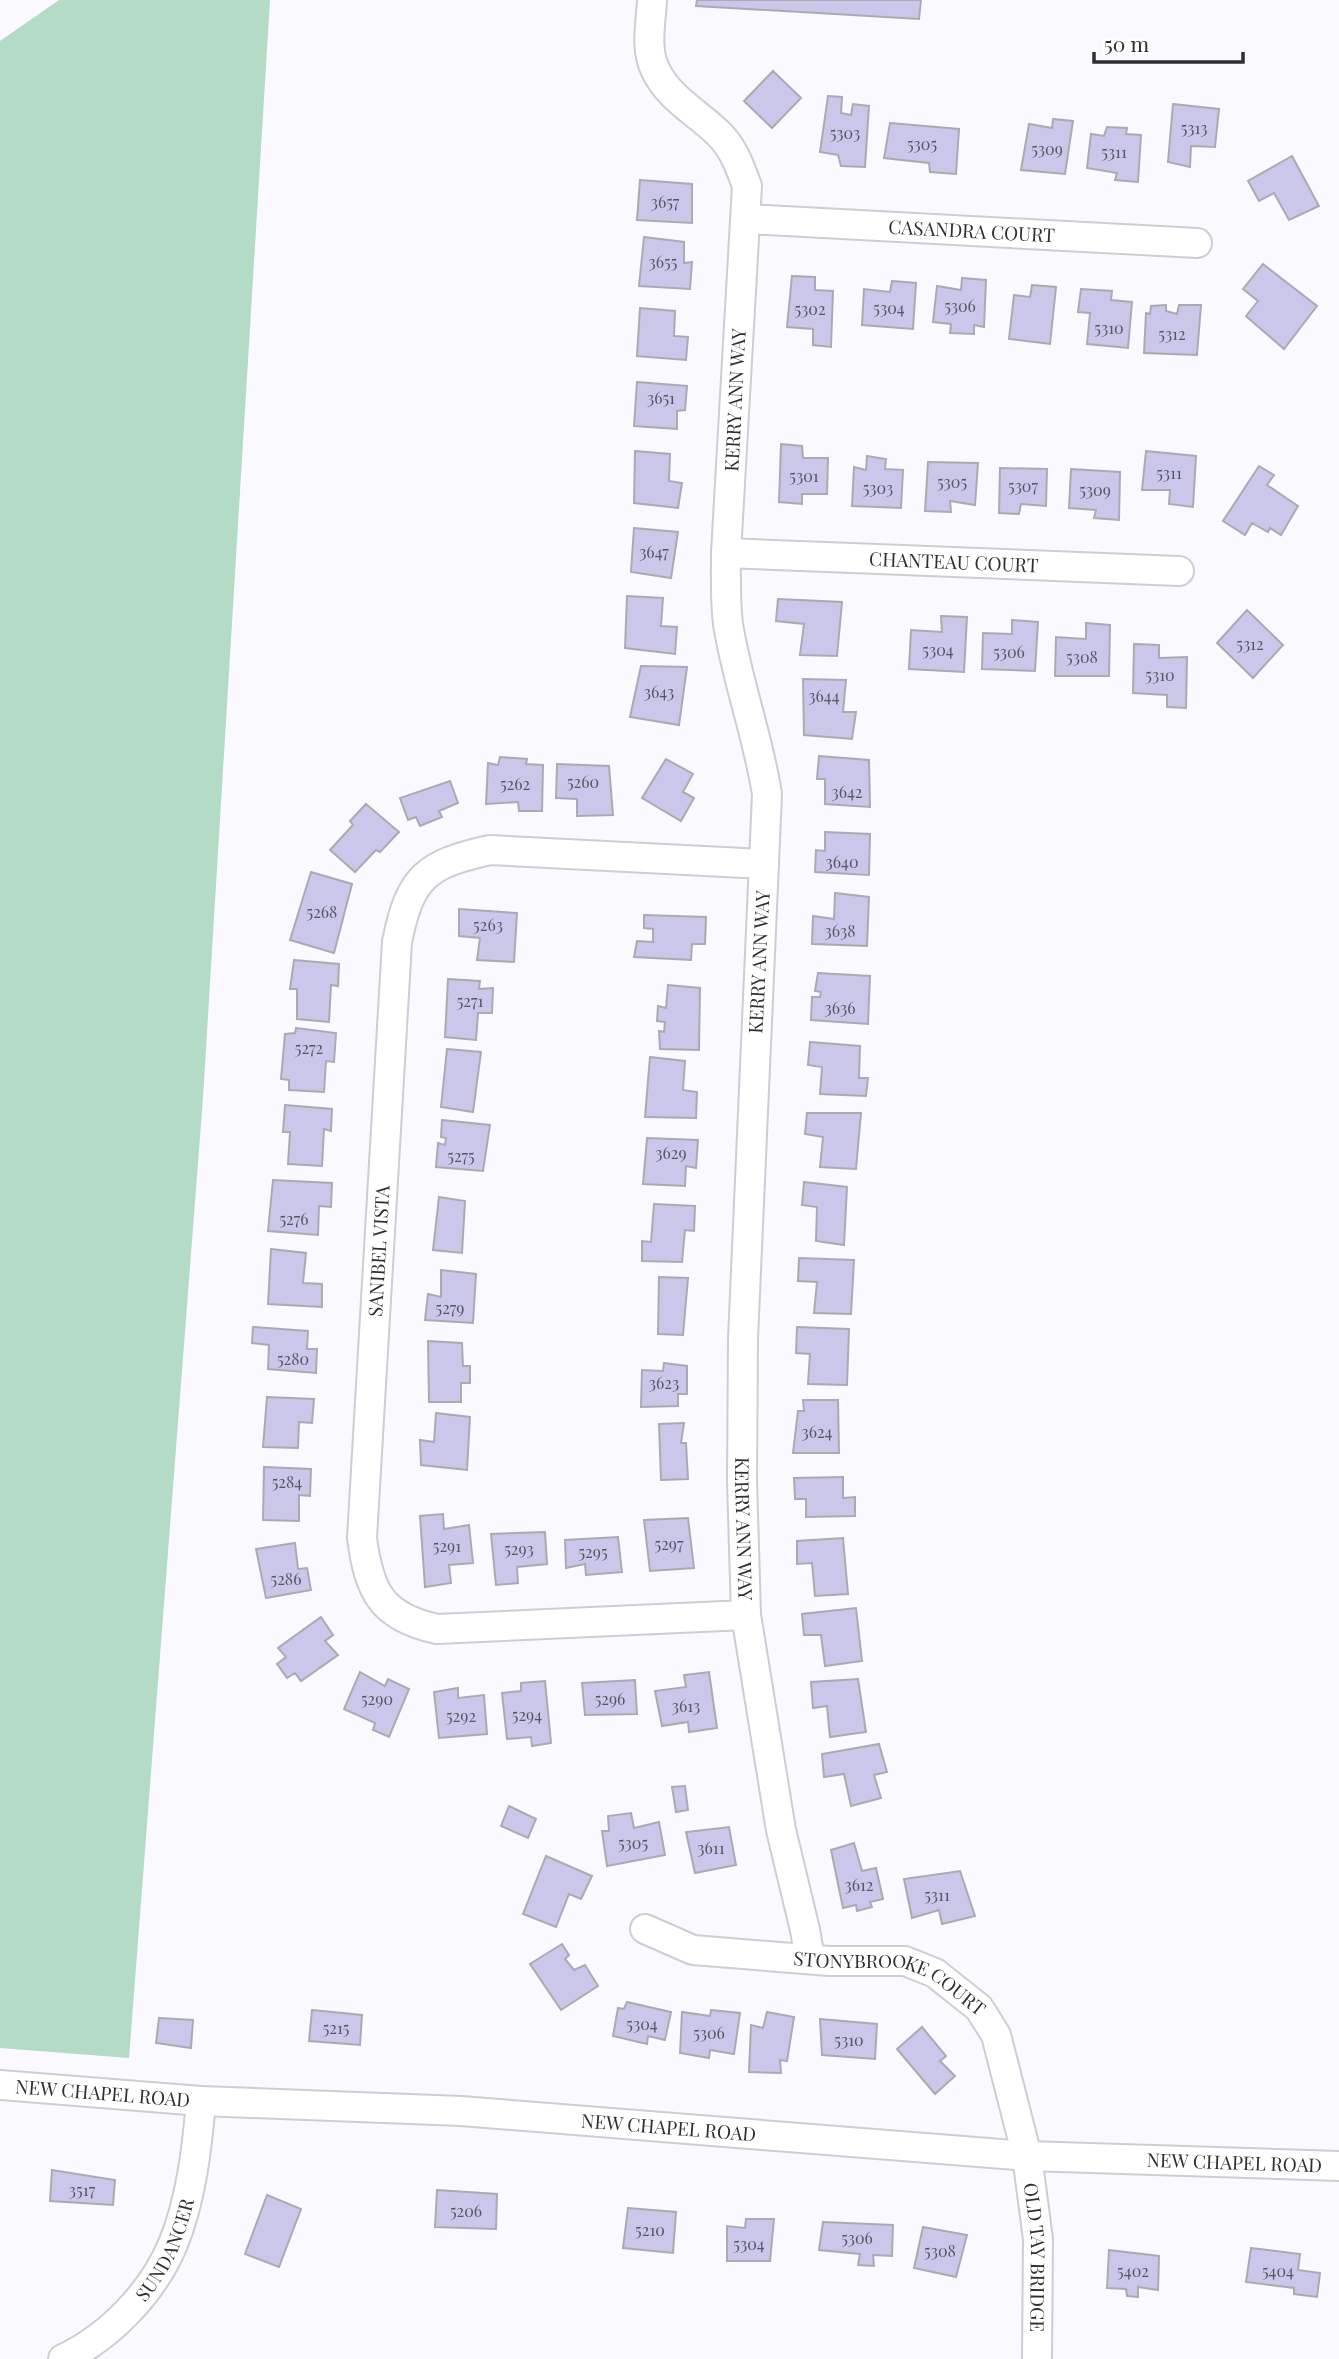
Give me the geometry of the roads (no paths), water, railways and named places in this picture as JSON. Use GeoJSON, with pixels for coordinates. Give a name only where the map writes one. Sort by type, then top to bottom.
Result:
{"type":"FeatureCollection","features":[{"type":"Feature","properties":{"kind":"street","name":"KERRY ANN WAY"},"geometry":{"type":"LineString","coordinates":[[652,0],[649,41],[654,68],[674,96],[720,135],[735,155],[747,186],[726,553],[728,625],[762,765],[766,793],[743,1339],[742,1480],[746,1615],[781,1830],[810,1959]]}},
{"type":"Feature","properties":{"kind":"street","name":"CASANDRA COURT"},"geometry":{"type":"LineString","coordinates":[[746,219],[1197,243]]}},
{"type":"Feature","properties":{"kind":"street","name":"CHANTEAU COURT"},"geometry":{"type":"LineString","coordinates":[[726,553],[1179,571]]}},
{"type":"Feature","properties":{"kind":"street","name":"SANIBEL VISTA"},"geometry":{"type":"LineString","coordinates":[[746,1615],[437,1629],[413,1624],[391,1611],[374,1591],[365,1566],[362,1538],[397,942],[402,916],[412,891],[431,871],[454,858],[490,850],[764,863]]}},
{"type":"Feature","properties":{"kind":"street","name":"STONYBROOKE COURT"},"geometry":{"type":"LineString","coordinates":[[645,1929],[693,1950],[810,1959],[905,1961],[935,1973],[979,2008],[996,2035],[1027,2156]]}},
{"type":"Feature","properties":{"kind":"street","name":"NEW CHAPEL ROAD"},"geometry":{"type":"LineString","coordinates":[[0,2085],[201,2101],[461,2111],[1027,2156],[1339,2166]]}},
{"type":"Feature","properties":{"kind":"street","name":"SUNDANCER"},"geometry":{"type":"LineString","coordinates":[[63,2359],[100,2336],[130,2308],[153,2279],[172,2246],[189,2187],[201,2101]]}},
{"type":"Feature","properties":{"kind":"street","name":"OLD TAY BRIDGE"},"geometry":{"type":"LineString","coordinates":[[1027,2156],[1038,2239],[1037,2359]]}}]}
